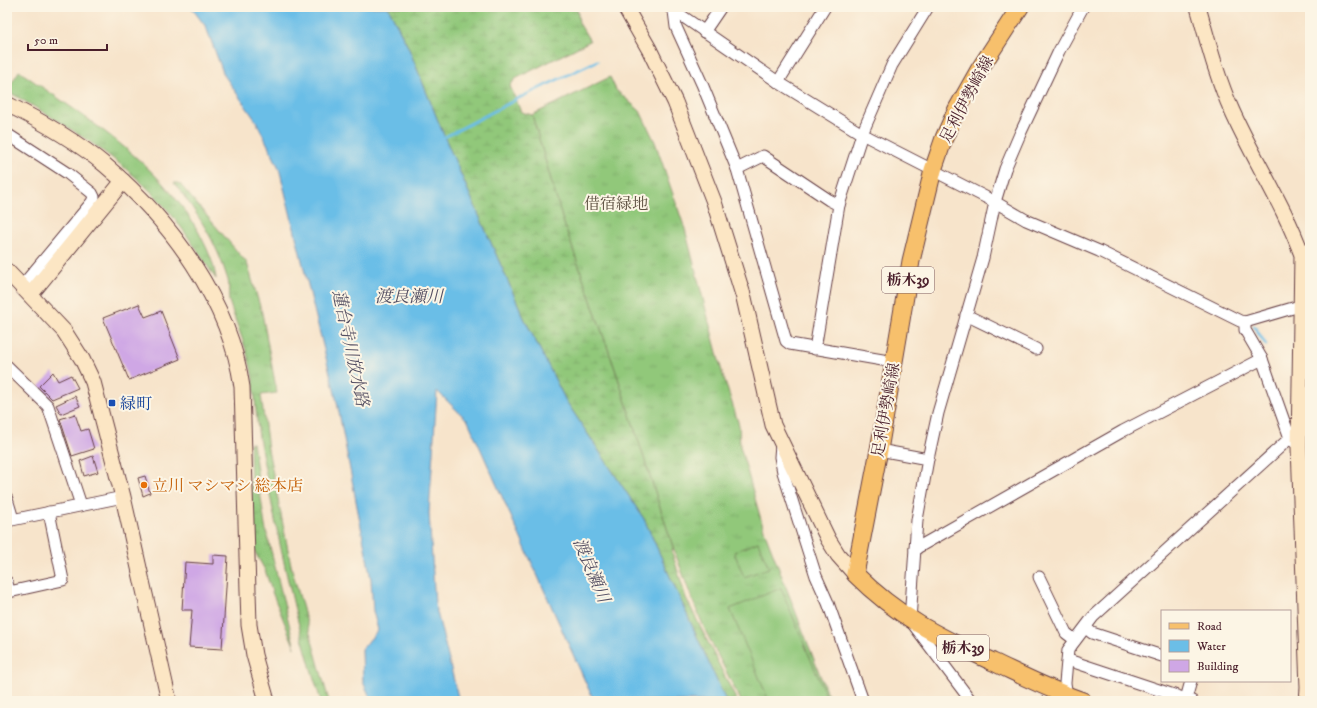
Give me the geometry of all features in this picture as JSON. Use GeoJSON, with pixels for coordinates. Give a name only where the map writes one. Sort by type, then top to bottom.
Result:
{"type":"FeatureCollection","features":[{"type":"Feature","properties":{"kind":"main road","name":"足利伊勢崎線"},"geometry":{"type":"LineString","coordinates":[[855,574],[879,450],[912,254],[933,170],[957,110],[979,70],[1020,7]]}},
{"type":"Feature","properties":{"kind":"main road","name":"栃木39"},"geometry":{"type":"LineString","coordinates":[[855,574],[873,592],[910,620],[959,646],[1067,696],[1084,701]]}},
{"type":"Feature","properties":{"kind":"street"},"geometry":{"type":"LineString","coordinates":[[625,7],[640,31],[668,88],[714,202],[744,298],[773,425],[828,539],[838,555],[855,574]]}},
{"type":"Feature","properties":{"kind":"street"},"geometry":{"type":"LineString","coordinates":[[704,32],[721,7]]}},
{"type":"Feature","properties":{"kind":"street"},"geometry":{"type":"LineString","coordinates":[[778,82],[825,7]]}},
{"type":"Feature","properties":{"kind":"street"},"geometry":{"type":"LineString","coordinates":[[816,349],[839,205],[862,134],[892,64],[928,7]]}},
{"type":"Feature","properties":{"kind":"street"},"geometry":{"type":"LineString","coordinates":[[971,701],[910,620],[917,520],[928,459],[966,315],[983,258],[995,202],[1005,169],[1059,51],[1083,7]]}},
{"type":"Feature","properties":{"kind":"street"},"geometry":{"type":"LineString","coordinates":[[1198,7],[1223,89],[1232,111],[1294,232],[1302,255],[1303,305],[1299,434],[1308,688],[1307,701]]}},
{"type":"Feature","properties":{"kind":"street"},"geometry":{"type":"LineString","coordinates":[[671,9],[778,82],[862,134],[995,202],[1026,220],[1099,251],[1244,322],[1303,305]]}},
{"type":"Feature","properties":{"kind":"street"},"geometry":{"type":"LineString","coordinates":[[671,9],[676,27],[702,84],[737,169],[786,341],[790,344],[894,362]]}},
{"type":"Feature","properties":{"kind":"street"},"geometry":{"type":"LineString","coordinates":[[7,104],[54,129],[76,144],[123,181],[162,222],[208,287],[234,349],[242,387],[249,625],[254,655],[267,701]]}},
{"type":"Feature","properties":{"kind":"street"},"geometry":{"type":"LineString","coordinates":[[7,134],[66,173],[92,193],[94,197],[88,208],[26,290]]}},
{"type":"Feature","properties":{"kind":"street"},"geometry":{"type":"LineString","coordinates":[[737,169],[763,156],[829,200],[839,205]]}},
{"type":"Feature","properties":{"kind":"street"},"geometry":{"type":"LineString","coordinates":[[26,290],[123,181]]}},
{"type":"Feature","properties":{"kind":"street"},"geometry":{"type":"LineString","coordinates":[[7,271],[64,331],[82,359],[93,382],[123,497],[169,701]]}},
{"type":"Feature","properties":{"kind":"street"},"geometry":{"type":"LineString","coordinates":[[966,315],[1036,350]]}},
{"type":"Feature","properties":{"kind":"street"},"geometry":{"type":"LineString","coordinates":[[1244,322],[1245,330],[1262,358],[1299,434]]}},
{"type":"Feature","properties":{"kind":"street"},"geometry":{"type":"LineString","coordinates":[[915,548],[1123,431],[1262,358]]}},
{"type":"Feature","properties":{"kind":"street"},"geometry":{"type":"LineString","coordinates":[[7,366],[48,406],[81,504]]}},
{"type":"Feature","properties":{"kind":"street"},"geometry":{"type":"LineString","coordinates":[[1067,696],[1065,683],[1068,650],[1093,617],[1119,592],[1299,434]]}},
{"type":"Feature","properties":{"kind":"street"},"geometry":{"type":"LineString","coordinates":[[781,443],[780,457],[783,472],[816,576],[828,603],[863,701]]}},
{"type":"Feature","properties":{"kind":"street"},"geometry":{"type":"LineString","coordinates":[[879,450],[928,459]]}},
{"type":"Feature","properties":{"kind":"street"},"geometry":{"type":"LineString","coordinates":[[7,500],[10,520],[81,504],[123,497]]}},
{"type":"Feature","properties":{"kind":"street"},"geometry":{"type":"LineString","coordinates":[[7,582],[9,592],[63,580],[49,512]]}},
{"type":"Feature","properties":{"kind":"street"},"geometry":{"type":"LineString","coordinates":[[1039,577],[1066,633],[1075,640]]}},
{"type":"Feature","properties":{"kind":"street"},"geometry":{"type":"LineString","coordinates":[[1086,628],[1092,633],[1161,656]]}},
{"type":"Feature","properties":{"kind":"street"},"geometry":{"type":"LineString","coordinates":[[1068,660],[1189,700],[1191,682]]}},
{"type":"Feature","properties":{"kind":"green space"},"geometry":{"type":"Polygon","coordinates":[[[388,7],[577,7],[579,23],[590,41],[515,79],[510,86],[521,112],[532,115],[563,221],[616,372],[673,547],[672,552],[686,598],[737,701],[726,701],[644,519],[566,401],[524,318],[445,138],[409,49],[388,7]]]}},
{"type":"Feature","properties":{"kind":"green space"},"geometry":{"type":"Polygon","coordinates":[[[19,71],[118,142],[162,183],[181,206],[198,231],[212,260],[216,279],[175,219],[142,183],[106,153],[87,140],[7,91],[7,82],[11,84],[19,71]]]}},
{"type":"Feature","properties":{"kind":"green space","name":"借宿緑地"},"geometry":{"type":"Polygon","coordinates":[[[610,77],[616,90],[640,111],[655,142],[685,229],[722,372],[739,425],[740,446],[764,530],[830,701],[741,701],[706,632],[673,547],[616,372],[563,221],[532,115],[610,77]]]}},
{"type":"Feature","properties":{"kind":"green space"},"geometry":{"type":"Polygon","coordinates":[[[174,183],[179,183],[247,263],[262,313],[277,393],[261,395],[268,449],[292,570],[329,701],[321,701],[294,607],[259,439],[251,369],[229,301],[228,280],[218,253],[206,229],[174,183]]]}},
{"type":"Feature","properties":{"kind":"green space"},"geometry":{"type":"Polygon","coordinates":[[[250,443],[253,443],[265,526],[295,648],[272,592],[265,570],[252,547],[250,443]]]}},
{"type":"Feature","properties":{"kind":"green space"},"geometry":{"type":"Polygon","coordinates":[[[758,542],[769,568],[744,577],[734,552],[758,542]]]}},
{"type":"Feature","properties":{"kind":"green space"},"geometry":{"type":"Polygon","coordinates":[[[781,588],[828,701],[769,701],[730,609],[781,588]]]}},
{"type":"Feature","properties":{"kind":"water","name":"渡良瀬川"},"geometry":{"type":"Polygon","coordinates":[[[191,7],[388,7],[409,49],[445,138],[524,318],[566,401],[644,519],[726,701],[594,701],[468,421],[437,391],[429,513],[435,604],[459,701],[372,701],[363,682],[362,649],[378,630],[373,611],[371,579],[337,402],[279,168],[256,121],[224,75],[206,27],[191,7]]]}},
{"type":"Feature","properties":{"kind":"building"},"geometry":{"type":"Polygon","coordinates":[[[139,304],[145,317],[161,311],[180,359],[129,380],[103,318],[139,304]]]}},
{"type":"Feature","properties":{"kind":"building"},"geometry":{"type":"Polygon","coordinates":[[[53,372],[58,381],[71,375],[78,388],[52,399],[39,386],[53,372]]]}},
{"type":"Feature","properties":{"kind":"building"},"geometry":{"type":"Polygon","coordinates":[[[75,396],[80,406],[61,414],[56,405],[75,396]]]}},
{"type":"Feature","properties":{"kind":"building"},"geometry":{"type":"Polygon","coordinates":[[[75,414],[81,431],[88,429],[94,449],[72,456],[60,419],[75,414]]]}},
{"type":"Feature","properties":{"kind":"building"},"geometry":{"type":"Polygon","coordinates":[[[93,456],[98,472],[84,476],[80,461],[93,456]]]}},
{"type":"Feature","properties":{"kind":"building","name":"立川 マシマシ 総本店"},"geometry":{"type":"Polygon","coordinates":[[[145,476],[150,493],[143,496],[138,478],[145,476]]]}},
{"type":"Feature","properties":{"kind":"building"},"geometry":{"type":"Polygon","coordinates":[[[213,555],[228,556],[222,649],[189,647],[192,610],[182,610],[185,562],[213,564],[213,555]]]}},
{"type":"Feature","properties":{"kind":"waterway"},"geometry":{"type":"LineString","coordinates":[[441,139],[519,98],[597,61]]}},
{"type":"Feature","properties":{"kind":"waterway"},"geometry":{"type":"LineString","coordinates":[[1254,326],[1266,345]]}},
{"type":"Feature","properties":{"kind":"place","name":"緑町"},"geometry":{"type":"Point","coordinates":[112,403]}},
{"type":"Feature","properties":{"kind":"place","name":"立川 マシマシ 総本店"},"geometry":{"type":"Point","coordinates":[144,485]}},
{"type":"Feature","properties":{"kind":"water label","name":"蓮台寺川放水路"},"geometry":{"type":"Point","coordinates":[351,348]}}]}
